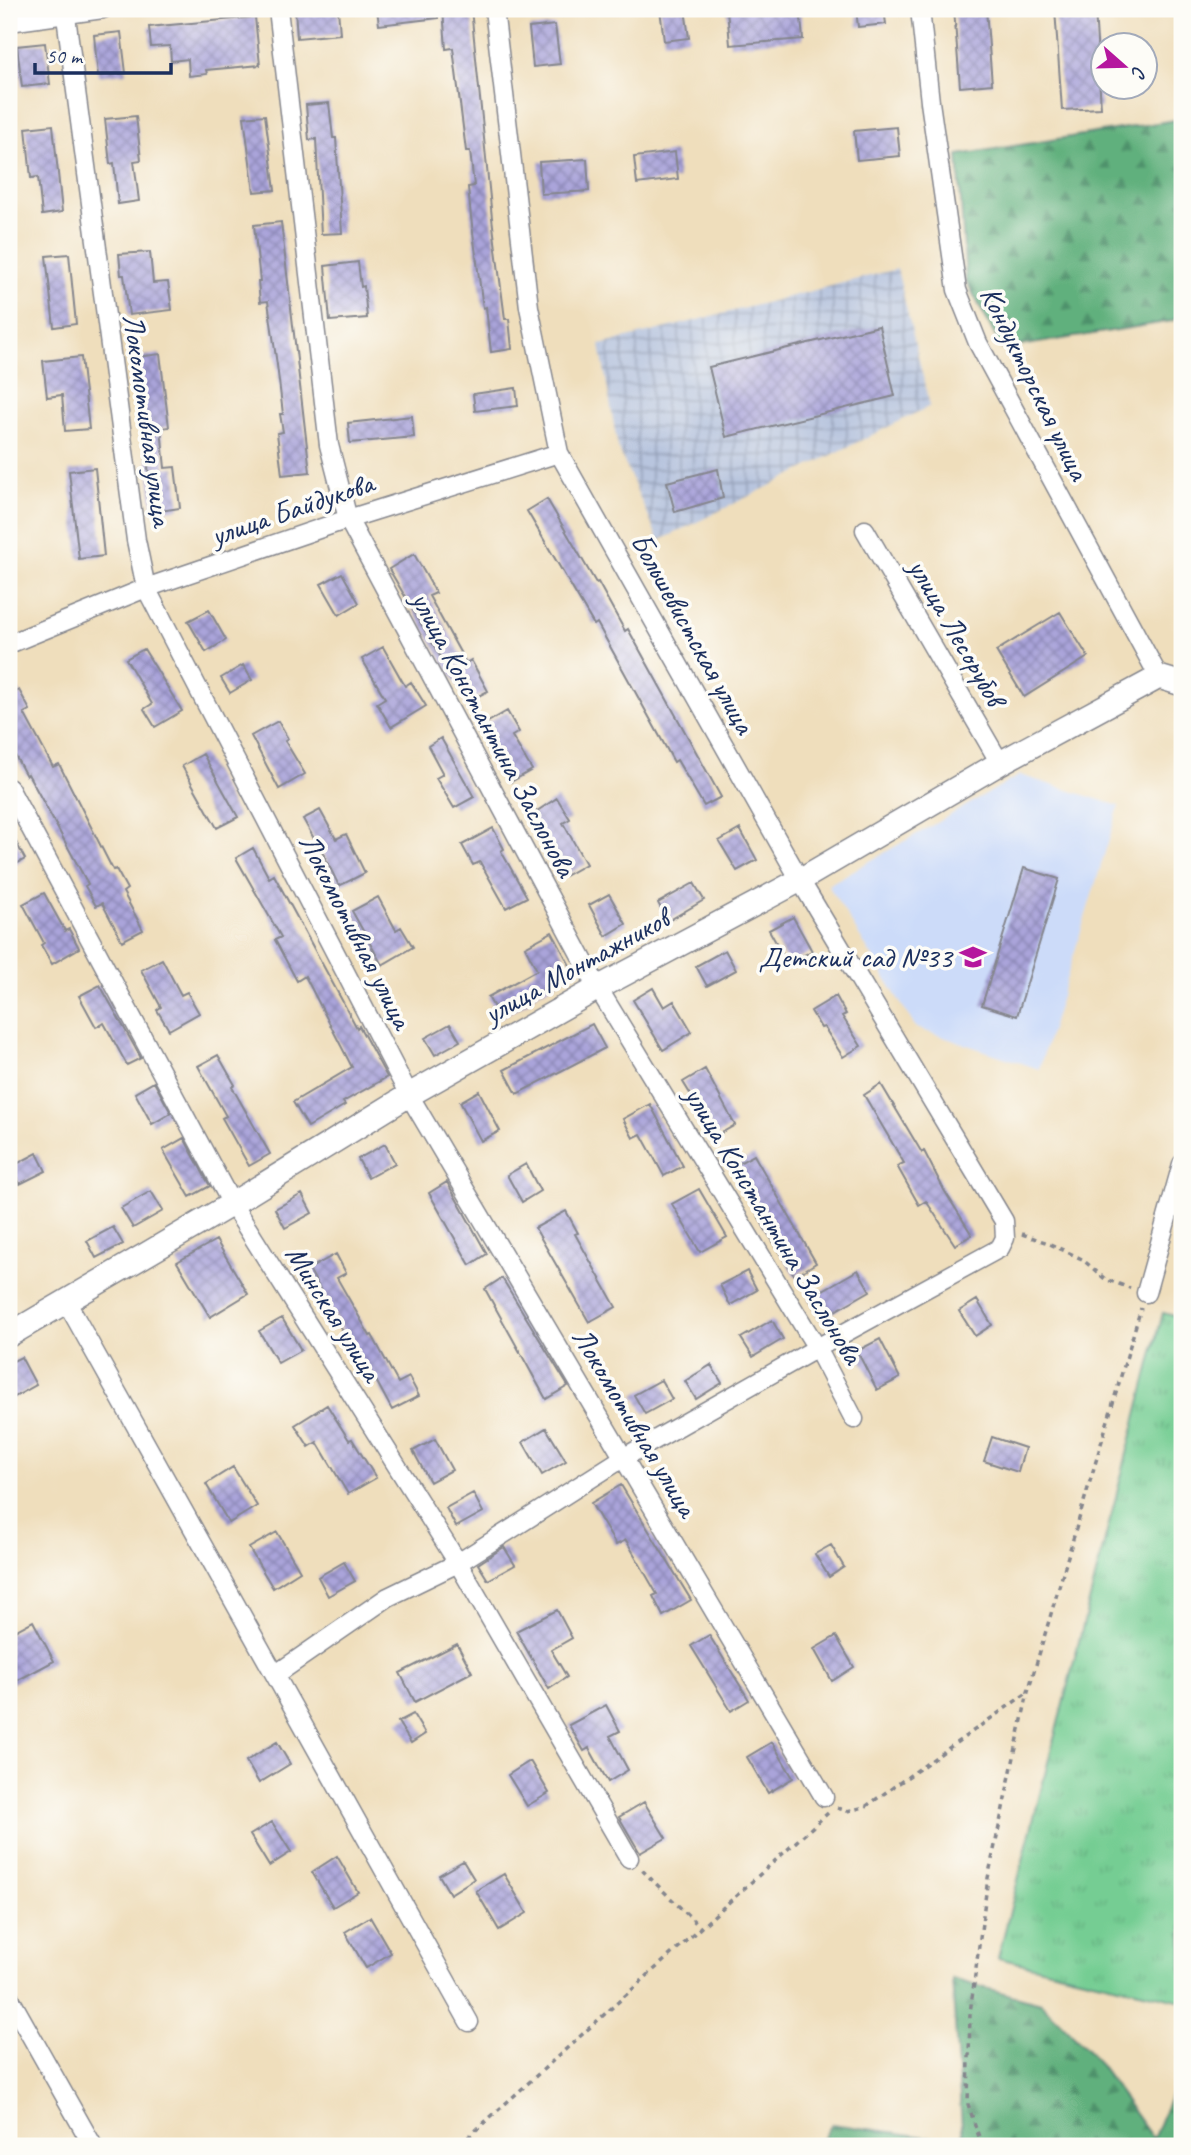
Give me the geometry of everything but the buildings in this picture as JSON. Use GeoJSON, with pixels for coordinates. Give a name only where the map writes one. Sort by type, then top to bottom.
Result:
{"type":"FeatureCollection","features":[{"type":"Feature","properties":{"kind":"street"},"geometry":{"type":"LineString","coordinates":[[9,22],[103,9]]}},
{"type":"Feature","properties":{"kind":"street","name":"улица Константина Заслонова"},"geometry":{"type":"LineString","coordinates":[[278,9],[329,445],[348,519],[598,988],[817,1348],[855,1419]]}},
{"type":"Feature","properties":{"kind":"street","name":"Большевистская улица"},"geometry":{"type":"LineString","coordinates":[[494,9],[528,307],[559,453],[800,880],[1006,1228]]}},
{"type":"Feature","properties":{"kind":"street","name":"Кондукторская улица"},"geometry":{"type":"LineString","coordinates":[[920,9],[930,102],[957,290],[978,343],[1159,677]]}},
{"type":"Feature","properties":{"kind":"street","name":"Локомотивная улица"},"geometry":{"type":"LineString","coordinates":[[66,12],[136,540],[146,588],[409,1095],[829,1802]]}},
{"type":"Feature","properties":{"kind":"street","name":"улица Байдукова"},"geometry":{"type":"LineString","coordinates":[[9,644],[146,588],[348,519],[559,453]]}},
{"type":"Feature","properties":{"kind":"street","name":"улица Лесорубов"},"geometry":{"type":"LineString","coordinates":[[865,530],[1000,763]]}},
{"type":"Feature","properties":{"kind":"street"},"geometry":{"type":"LineString","coordinates":[[1159,677],[1182,684]]}},
{"type":"Feature","properties":{"kind":"street","name":"улица Монтажников"},"geometry":{"type":"LineString","coordinates":[[10,1331],[232,1204],[409,1095],[598,988],[800,880],[1000,763],[1159,677]]}},
{"type":"Feature","properties":{"kind":"street","name":"Минская улица"},"geometry":{"type":"LineString","coordinates":[[9,788],[232,1204],[458,1563],[629,1858]]}},
{"type":"Feature","properties":{"kind":"street"},"geometry":{"type":"LineString","coordinates":[[1146,1293],[1182,1164]]}},
{"type":"Feature","properties":{"kind":"street"},"geometry":{"type":"LineString","coordinates":[[275,1675],[388,1597],[458,1563],[623,1458],[1000,1248],[1006,1228]]}},
{"type":"Feature","properties":{"kind":"street"},"geometry":{"type":"LineString","coordinates":[[66,1301],[469,2022]]}},
{"type":"Feature","properties":{"kind":"street"},"geometry":{"type":"LineString","coordinates":[[9,1997],[93,2146]]}},
{"type":"Feature","properties":{"kind":"path"},"geometry":{"type":"LineString","coordinates":[[982,2146],[968,2104],[970,2013],[988,1878],[1028,1692],[1146,1293],[1105,1279],[1082,1259],[1048,1242],[1006,1228]]}},
{"type":"Feature","properties":{"kind":"path"},"geometry":{"type":"LineString","coordinates":[[466,2146],[465,2140],[700,1927],[829,1802],[847,1811],[865,1807],[1028,1692]]}},
{"type":"Feature","properties":{"kind":"path"},"geometry":{"type":"LineString","coordinates":[[629,1858],[700,1927]]}},
{"type":"Feature","properties":{"kind":"shaded area"},"geometry":{"type":"Polygon","coordinates":[[[897,269],[930,406],[659,541],[618,448],[600,345],[897,269]]]}},
{"type":"Feature","properties":{"kind":"shaded area","name":"Детский сад №33"},"geometry":{"type":"Polygon","coordinates":[[[1020,775],[1119,806],[1039,1069],[916,1028],[828,885],[1020,775]]]}},
{"type":"Feature","properties":{"kind":"green space"},"geometry":{"type":"Polygon","coordinates":[[[1182,119],[1182,313],[1172,321],[1002,349],[966,280],[958,155],[1182,119]]]}},
{"type":"Feature","properties":{"kind":"green space"},"geometry":{"type":"Polygon","coordinates":[[[1163,1313],[1182,1318],[1182,2001],[998,1958],[1163,1313]]]}},
{"type":"Feature","properties":{"kind":"green space"},"geometry":{"type":"Polygon","coordinates":[[[952,1979],[1041,2003],[1091,2053],[1153,2139],[1182,2067],[1182,2146],[819,2146],[832,2124],[963,2142],[952,1979]]]}},
{"type":"Feature","properties":{"kind":"place","name":"Детский сад №33"},"geometry":{"type":"Point","coordinates":[973,957]}}]}
